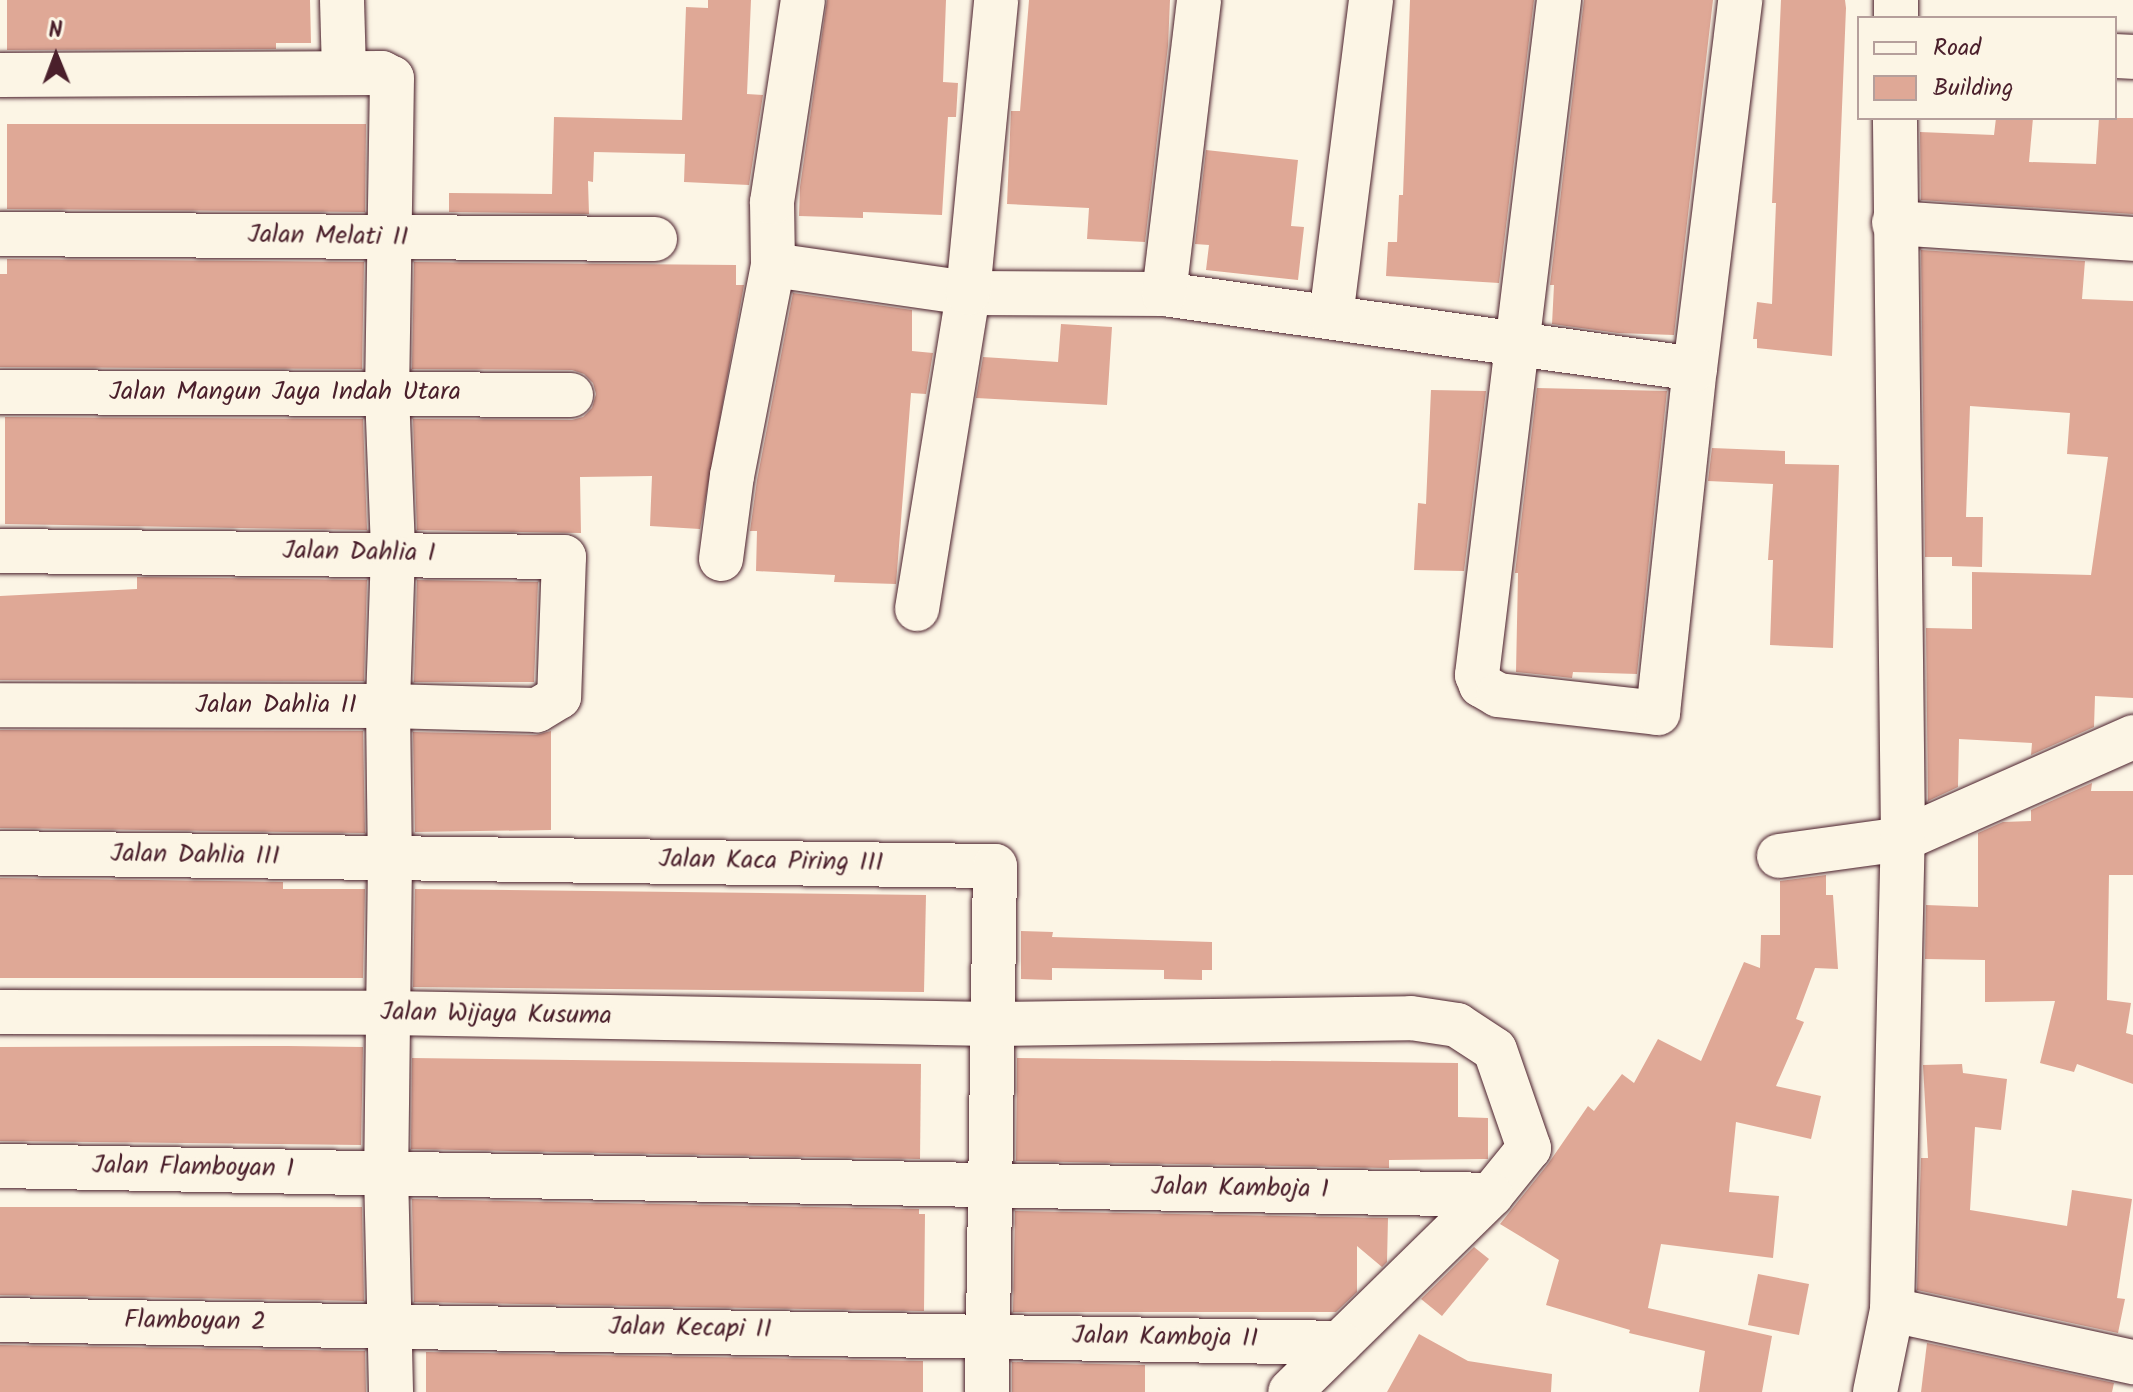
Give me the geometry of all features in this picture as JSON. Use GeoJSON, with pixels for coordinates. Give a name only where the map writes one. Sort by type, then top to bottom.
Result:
{"type":"FeatureCollection","features":[{"type":"Feature","properties":{"kind":"street"},"geometry":{"type":"LineString","coordinates":[[342,0],[344,73]]}},
{"type":"Feature","properties":{"kind":"street"},"geometry":{"type":"LineString","coordinates":[[721,559],[732,476],[773,265],[772,202],[803,0]]}},
{"type":"Feature","properties":{"kind":"street"},"geometry":{"type":"LineString","coordinates":[[917,609],[968,293],[996,0]]}},
{"type":"Feature","properties":{"kind":"street"},"geometry":{"type":"LineString","coordinates":[[1164,294],[1199,0]]}},
{"type":"Feature","properties":{"kind":"street"},"geometry":{"type":"LineString","coordinates":[[1331,317],[1371,0]]}},
{"type":"Feature","properties":{"kind":"street"},"geometry":{"type":"LineString","coordinates":[[1559,0],[1520,345],[1477,665],[1481,685],[1498,695],[1658,713],[1695,369],[1740,0]]}},
{"type":"Feature","properties":{"kind":"street"},"geometry":{"type":"LineString","coordinates":[[0,75],[382,73],[392,78],[392,238],[387,393],[393,552],[388,706],[390,859],[386,1171],[391,1392]]}},
{"type":"Feature","properties":{"kind":"street"},"geometry":{"type":"LineString","coordinates":[[1875,1392],[1892,1310],[1903,839],[1895,120]]}},
{"type":"Feature","properties":{"kind":"street"},"geometry":{"type":"LineString","coordinates":[[1894,223],[2133,239]]}},
{"type":"Feature","properties":{"kind":"street","name":"Jalan Melati II"},"geometry":{"type":"LineString","coordinates":[[0,234],[655,239]]}},
{"type":"Feature","properties":{"kind":"street"},"geometry":{"type":"LineString","coordinates":[[773,265],[968,293],[1164,294],[1695,369]]}},
{"type":"Feature","properties":{"kind":"street","name":"Jalan Mangun Jaya Indah Utara"},"geometry":{"type":"LineString","coordinates":[[0,392],[571,395]]}},
{"type":"Feature","properties":{"kind":"street","name":"Jalan Dahlia I"},"geometry":{"type":"LineString","coordinates":[[0,551],[393,552],[564,557],[560,689],[559,697],[550,706]]}},
{"type":"Feature","properties":{"kind":"street","name":"Jalan Dahlia II"},"geometry":{"type":"LineString","coordinates":[[0,705],[388,706],[537,710],[550,706]]}},
{"type":"Feature","properties":{"kind":"street"},"geometry":{"type":"LineString","coordinates":[[1779,856],[1903,839],[2133,737]]}},
{"type":"Feature","properties":{"kind":"street","name":"Jalan Dahlia III"},"geometry":{"type":"LineString","coordinates":[[0,853],[390,859]]}},
{"type":"Feature","properties":{"kind":"street","name":"Jalan Kaca Piring III"},"geometry":{"type":"LineString","coordinates":[[390,859],[995,866],[991,1024]]}},
{"type":"Feature","properties":{"kind":"street","name":"Jalan Wijaya Kusuma"},"geometry":{"type":"LineString","coordinates":[[0,1012],[388,1013],[991,1024],[1411,1018],[1457,1025],[1495,1050],[1529,1148],[1491,1195]]}},
{"type":"Feature","properties":{"kind":"street"},"geometry":{"type":"LineString","coordinates":[[987,1392],[991,1024]]}},
{"type":"Feature","properties":{"kind":"street","name":"Jalan Flamboyan 1"},"geometry":{"type":"LineString","coordinates":[[0,1166],[989,1183]]}},
{"type":"Feature","properties":{"kind":"street","name":"Jalan Kamboja 1"},"geometry":{"type":"LineString","coordinates":[[989,1183],[1491,1195]]}},
{"type":"Feature","properties":{"kind":"street"},"geometry":{"type":"LineString","coordinates":[[1290,1392],[1491,1195]]}},
{"type":"Feature","properties":{"kind":"street"},"geometry":{"type":"LineString","coordinates":[[1892,1310],[2128,1363]]}},
{"type":"Feature","properties":{"kind":"street","name":"Flamboyan 2"},"geometry":{"type":"LineString","coordinates":[[0,1320],[391,1324]]}},
{"type":"Feature","properties":{"kind":"street","name":"Jalan Kecapi II"},"geometry":{"type":"LineString","coordinates":[[391,1324],[989,1334]]}},
{"type":"Feature","properties":{"kind":"street","name":"Jalan Kamboja II"},"geometry":{"type":"LineString","coordinates":[[989,1334],[1340,1343]]}},
{"type":"Feature","properties":{"kind":"building"},"geometry":{"type":"Polygon","coordinates":[[[7,0],[310,0],[311,43],[276,43],[276,49],[7,50],[7,0]]]}},
{"type":"Feature","properties":{"kind":"building"},"geometry":{"type":"Polygon","coordinates":[[[708,0],[751,0],[747,94],[763,95],[749,185],[684,182],[685,154],[594,152],[593,182],[588,181],[589,214],[449,212],[449,193],[552,194],[554,117],[682,120],[686,7],[708,8],[708,0]]]}},
{"type":"Feature","properties":{"kind":"building"},"geometry":{"type":"Polygon","coordinates":[[[827,0],[946,0],[943,82],[958,83],[956,117],[948,117],[942,215],[863,212],[863,218],[799,216],[800,187],[827,0]]]}},
{"type":"Feature","properties":{"kind":"building"},"geometry":{"type":"Polygon","coordinates":[[[1029,0],[1170,0],[1168,46],[1145,242],[1087,239],[1089,208],[1007,204],[1011,111],[1020,111],[1029,0]]]}},
{"type":"Feature","properties":{"kind":"building"},"geometry":{"type":"Polygon","coordinates":[[[1410,0],[1534,0],[1499,283],[1386,276],[1388,242],[1397,242],[1399,195],[1403,195],[1410,0]]]}},
{"type":"Feature","properties":{"kind":"building"},"geometry":{"type":"Polygon","coordinates":[[[1584,0],[1713,0],[1674,335],[1618,333],[1552,324],[1554,285],[1550,285],[1584,0]]]}},
{"type":"Feature","properties":{"kind":"building"},"geometry":{"type":"Polygon","coordinates":[[[1781,0],[1845,0],[1832,356],[1757,348],[1757,339],[1753,339],[1757,302],[1772,304],[1776,203],[1772,203],[1781,0]]]}},
{"type":"Feature","properties":{"kind":"building"},"geometry":{"type":"Polygon","coordinates":[[[2133,118],[2133,214],[1921,200],[1920,132],[1994,135],[1996,120],[2033,120],[2029,162],[2096,164],[2099,120],[2133,118]]]}},
{"type":"Feature","properties":{"kind":"building"},"geometry":{"type":"Polygon","coordinates":[[[7,124],[366,124],[365,212],[7,209],[7,124]]]}},
{"type":"Feature","properties":{"kind":"building"},"geometry":{"type":"Polygon","coordinates":[[[1206,150],[1298,160],[1291,226],[1304,227],[1298,280],[1206,270],[1209,245],[1195,244],[1206,150]]]}},
{"type":"Feature","properties":{"kind":"building"},"geometry":{"type":"Polygon","coordinates":[[[1921,250],[2085,261],[2082,299],[2133,301],[2133,698],[2095,696],[2094,727],[2031,755],[2032,743],[1959,739],[1958,787],[1928,801],[1926,628],[1972,629],[1972,572],[2091,575],[2108,457],[2067,454],[2070,413],[1970,406],[1966,517],[1983,517],[1982,567],[1952,566],[1952,557],[1925,557],[1921,250]]]}},
{"type":"Feature","properties":{"kind":"building"},"geometry":{"type":"Polygon","coordinates":[[[7,259],[364,262],[362,369],[0,367],[0,274],[7,274],[7,259]]]}},
{"type":"Feature","properties":{"kind":"building"},"geometry":{"type":"Polygon","coordinates":[[[414,262],[736,265],[736,285],[744,285],[700,529],[650,526],[652,476],[580,477],[581,533],[417,530],[413,419],[572,420],[583,417],[592,408],[596,394],[593,383],[584,374],[572,370],[412,369],[414,262]]]}},
{"type":"Feature","properties":{"kind":"building"},"geometry":{"type":"Polygon","coordinates":[[[793,293],[912,310],[912,351],[933,353],[926,394],[911,393],[896,584],[834,582],[835,575],[756,571],[757,531],[750,531],[793,293]]]}},
{"type":"Feature","properties":{"kind":"building"},"geometry":{"type":"Polygon","coordinates":[[[1061,324],[1112,327],[1107,405],[976,398],[983,357],[1058,362],[1061,324]]]}},
{"type":"Feature","properties":{"kind":"building"},"geometry":{"type":"Polygon","coordinates":[[[1537,388],[1667,391],[1637,674],[1573,672],[1572,678],[1516,672],[1518,573],[1515,573],[1537,388]]]}},
{"type":"Feature","properties":{"kind":"building"},"geometry":{"type":"Polygon","coordinates":[[[1431,390],[1486,391],[1464,571],[1414,570],[1418,503],[1426,504],[1431,390]]]}},
{"type":"Feature","properties":{"kind":"building"},"geometry":{"type":"Polygon","coordinates":[[[5,417],[363,419],[367,530],[5,524],[5,417]]]}},
{"type":"Feature","properties":{"kind":"building"},"geometry":{"type":"Polygon","coordinates":[[[1712,448],[1785,451],[1785,464],[1839,465],[1833,648],[1770,645],[1773,560],[1768,560],[1773,484],[1708,481],[1712,448]]]}},
{"type":"Feature","properties":{"kind":"building"},"geometry":{"type":"Polygon","coordinates":[[[137,577],[367,580],[364,681],[0,680],[0,596],[137,589],[137,577]]]}},
{"type":"Feature","properties":{"kind":"building"},"geometry":{"type":"Polygon","coordinates":[[[417,580],[538,582],[534,682],[414,682],[417,580]]]}},
{"type":"Feature","properties":{"kind":"building"},"geometry":{"type":"Polygon","coordinates":[[[0,730],[363,731],[365,833],[0,828],[0,730]]]}},
{"type":"Feature","properties":{"kind":"building"},"geometry":{"type":"Polygon","coordinates":[[[551,731],[551,830],[415,832],[413,732],[536,735],[551,731]]]}},
{"type":"Feature","properties":{"kind":"building"},"geometry":{"type":"Polygon","coordinates":[[[2092,783],[2091,791],[2133,791],[2133,875],[2109,875],[2107,1000],[2131,1003],[2126,1033],[2133,1035],[2133,1084],[2077,1064],[2074,1072],[2040,1063],[2055,1001],[1985,1002],[1985,960],[1925,959],[1926,905],[1978,907],[1978,833],[2003,822],[2031,821],[2031,810],[2092,783]]]}},
{"type":"Feature","properties":{"kind":"building"},"geometry":{"type":"Polygon","coordinates":[[[1826,875],[1826,895],[1833,895],[1838,969],[1815,968],[1796,1019],[1804,1022],[1776,1086],[1821,1096],[1811,1139],[1736,1122],[1729,1192],[1779,1196],[1773,1258],[1661,1244],[1648,1308],[1772,1336],[1762,1392],[1699,1392],[1705,1351],[1629,1333],[1630,1330],[1546,1305],[1559,1260],[1500,1224],[1548,1164],[1588,1106],[1594,1111],[1622,1074],[1634,1083],[1658,1039],[1701,1061],[1744,962],[1760,968],[1761,935],[1780,935],[1780,881],[1826,875]]]}},
{"type":"Feature","properties":{"kind":"building"},"geometry":{"type":"Polygon","coordinates":[[[0,878],[283,882],[283,889],[365,889],[363,978],[0,978],[0,878]]]}},
{"type":"Feature","properties":{"kind":"building"},"geometry":{"type":"Polygon","coordinates":[[[415,889],[926,895],[924,992],[413,987],[415,889]]]}},
{"type":"Feature","properties":{"kind":"building"},"geometry":{"type":"Polygon","coordinates":[[[1021,931],[1053,932],[1052,937],[1212,942],[1212,970],[1202,970],[1202,980],[1164,979],[1164,970],[1052,968],[1052,980],[1021,979],[1021,931]]]}},
{"type":"Feature","properties":{"kind":"building"},"geometry":{"type":"Polygon","coordinates":[[[0,1047],[363,1047],[361,1145],[0,1141],[0,1047]]]}},
{"type":"Feature","properties":{"kind":"building"},"geometry":{"type":"Polygon","coordinates":[[[412,1058],[921,1064],[920,1159],[411,1149],[412,1058]]]}},
{"type":"Feature","properties":{"kind":"building"},"geometry":{"type":"Polygon","coordinates":[[[1017,1058],[1458,1063],[1458,1117],[1488,1118],[1488,1159],[1389,1160],[1389,1168],[1016,1161],[1017,1058]]]}},
{"type":"Feature","properties":{"kind":"building"},"geometry":{"type":"Polygon","coordinates":[[[1962,1064],[1963,1073],[2007,1079],[2001,1130],[1975,1127],[1970,1210],[2067,1226],[2072,1190],[2132,1199],[2117,1298],[2125,1299],[2118,1333],[1917,1290],[1921,1158],[1928,1158],[1923,1065],[1962,1064]]]}},
{"type":"Feature","properties":{"kind":"building"},"geometry":{"type":"Polygon","coordinates":[[[412,1199],[919,1209],[919,1214],[925,1214],[924,1311],[414,1302],[412,1199]]]}},
{"type":"Feature","properties":{"kind":"building"},"geometry":{"type":"Polygon","coordinates":[[[0,1207],[362,1207],[364,1301],[0,1295],[0,1207]]]}},
{"type":"Feature","properties":{"kind":"building"},"geometry":{"type":"Polygon","coordinates":[[[1015,1211],[1388,1218],[1387,1262],[1382,1267],[1357,1246],[1357,1292],[1336,1312],[1013,1312],[1015,1211]]]}},
{"type":"Feature","properties":{"kind":"building"},"geometry":{"type":"Polygon","coordinates":[[[1474,1247],[1489,1259],[1442,1316],[1421,1299],[1474,1247]]]}},
{"type":"Feature","properties":{"kind":"building"},"geometry":{"type":"Polygon","coordinates":[[[1758,1274],[1809,1284],[1799,1335],[1748,1325],[1758,1274]]]}},
{"type":"Feature","properties":{"kind":"building"},"geometry":{"type":"Polygon","coordinates":[[[1419,1334],[1468,1361],[1552,1374],[1551,1392],[1387,1392],[1419,1334]]]}},
{"type":"Feature","properties":{"kind":"building"},"geometry":{"type":"Polygon","coordinates":[[[1927,1343],[2114,1383],[2112,1392],[1921,1392],[1927,1343]]]}},
{"type":"Feature","properties":{"kind":"building"},"geometry":{"type":"Polygon","coordinates":[[[0,1345],[365,1351],[366,1392],[0,1392],[0,1345]]]}},
{"type":"Feature","properties":{"kind":"building"},"geometry":{"type":"Polygon","coordinates":[[[426,1352],[923,1361],[923,1392],[426,1392],[426,1352]]]}},
{"type":"Feature","properties":{"kind":"building"},"geometry":{"type":"Polygon","coordinates":[[[1012,1362],[1145,1365],[1145,1392],[1012,1392],[1012,1362]]]}}]}
